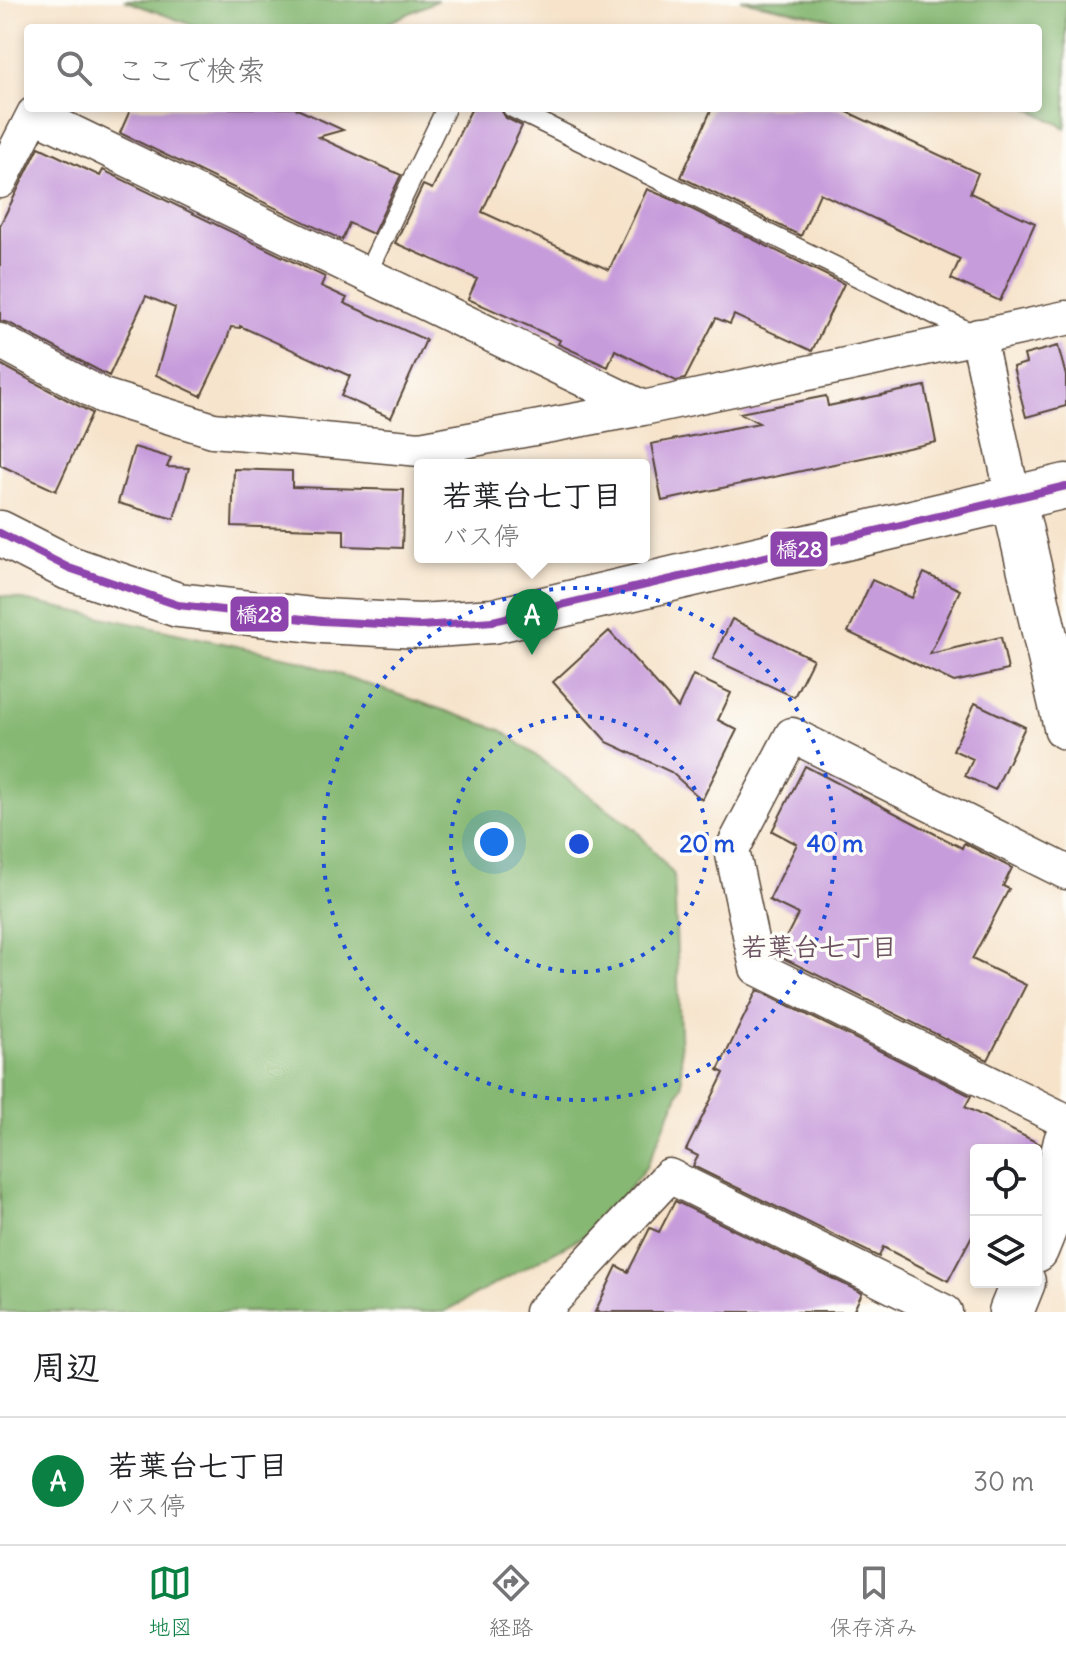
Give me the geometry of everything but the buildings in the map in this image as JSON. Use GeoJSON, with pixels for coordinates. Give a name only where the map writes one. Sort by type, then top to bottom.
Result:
{"type":"FeatureCollection","features":[{"type":"Feature","properties":{"kind":"street"},"geometry":{"type":"LineString","coordinates":[[0,181],[34,114],[643,408]]}},
{"type":"Feature","properties":{"kind":"street"},"geometry":{"type":"LineString","coordinates":[[0,341],[103,396],[213,430],[420,449],[643,408],[1066,318]]}},
{"type":"Feature","properties":{"kind":"street"},"geometry":{"type":"LineString","coordinates":[[978,336],[1066,727]]}},
{"type":"Feature","properties":{"kind":"street"},"geometry":{"type":"LineString","coordinates":[[0,533],[69,568],[178,605],[322,621],[420,626],[493,621],[1066,486]]}},
{"type":"Feature","properties":{"kind":"street"},"geometry":{"type":"LineString","coordinates":[[1066,872],[792,735],[732,850],[757,968],[1066,1121]]}},
{"type":"Feature","properties":{"kind":"street"},"geometry":{"type":"LineString","coordinates":[[1050,1235],[1066,1141]]}},
{"type":"Feature","properties":{"kind":"street"},"geometry":{"type":"LineString","coordinates":[[542,1312],[669,1176],[945,1312]]}},
{"type":"Feature","properties":{"kind":"street"},"geometry":{"type":"LineString","coordinates":[[1011,1312],[1021,1288]]}},
{"type":"Feature","properties":{"kind":"lane"},"geometry":{"type":"LineString","coordinates":[[367,273],[444,112]]}},
{"type":"Feature","properties":{"kind":"lane"},"geometry":{"type":"LineString","coordinates":[[520,112],[978,336]]}},
{"type":"Feature","properties":{"kind":"green space"},"geometry":{"type":"Polygon","coordinates":[[[124,0],[438,0],[386,24],[189,24],[124,0]]]}},
{"type":"Feature","properties":{"kind":"green space"},"geometry":{"type":"Polygon","coordinates":[[[741,0],[1066,0],[1066,128],[1036,112],[1042,112],[1042,24],[844,24],[741,0]]]}},
{"type":"Feature","properties":{"kind":"green space"},"geometry":{"type":"Polygon","coordinates":[[[0,595],[292,658],[501,730],[635,829],[674,875],[682,1085],[647,1166],[598,1228],[444,1312],[0,1312],[0,595]]]}},
{"type":"Feature","properties":{"kind":"transit line","name":"橋28"},"geometry":{"type":"LineString","coordinates":[[0,533],[69,568],[178,605],[322,621],[420,626],[493,621],[1066,486]]}},
{"type":"Feature","properties":{"kind":"place","name":"若葉台七丁目"},"geometry":{"type":"Point","coordinates":[532,655]}},
{"type":"Feature","properties":{"kind":"district","name":"若葉台七丁目"},"geometry":{"type":"Point","coordinates":[819,947]}}]}
